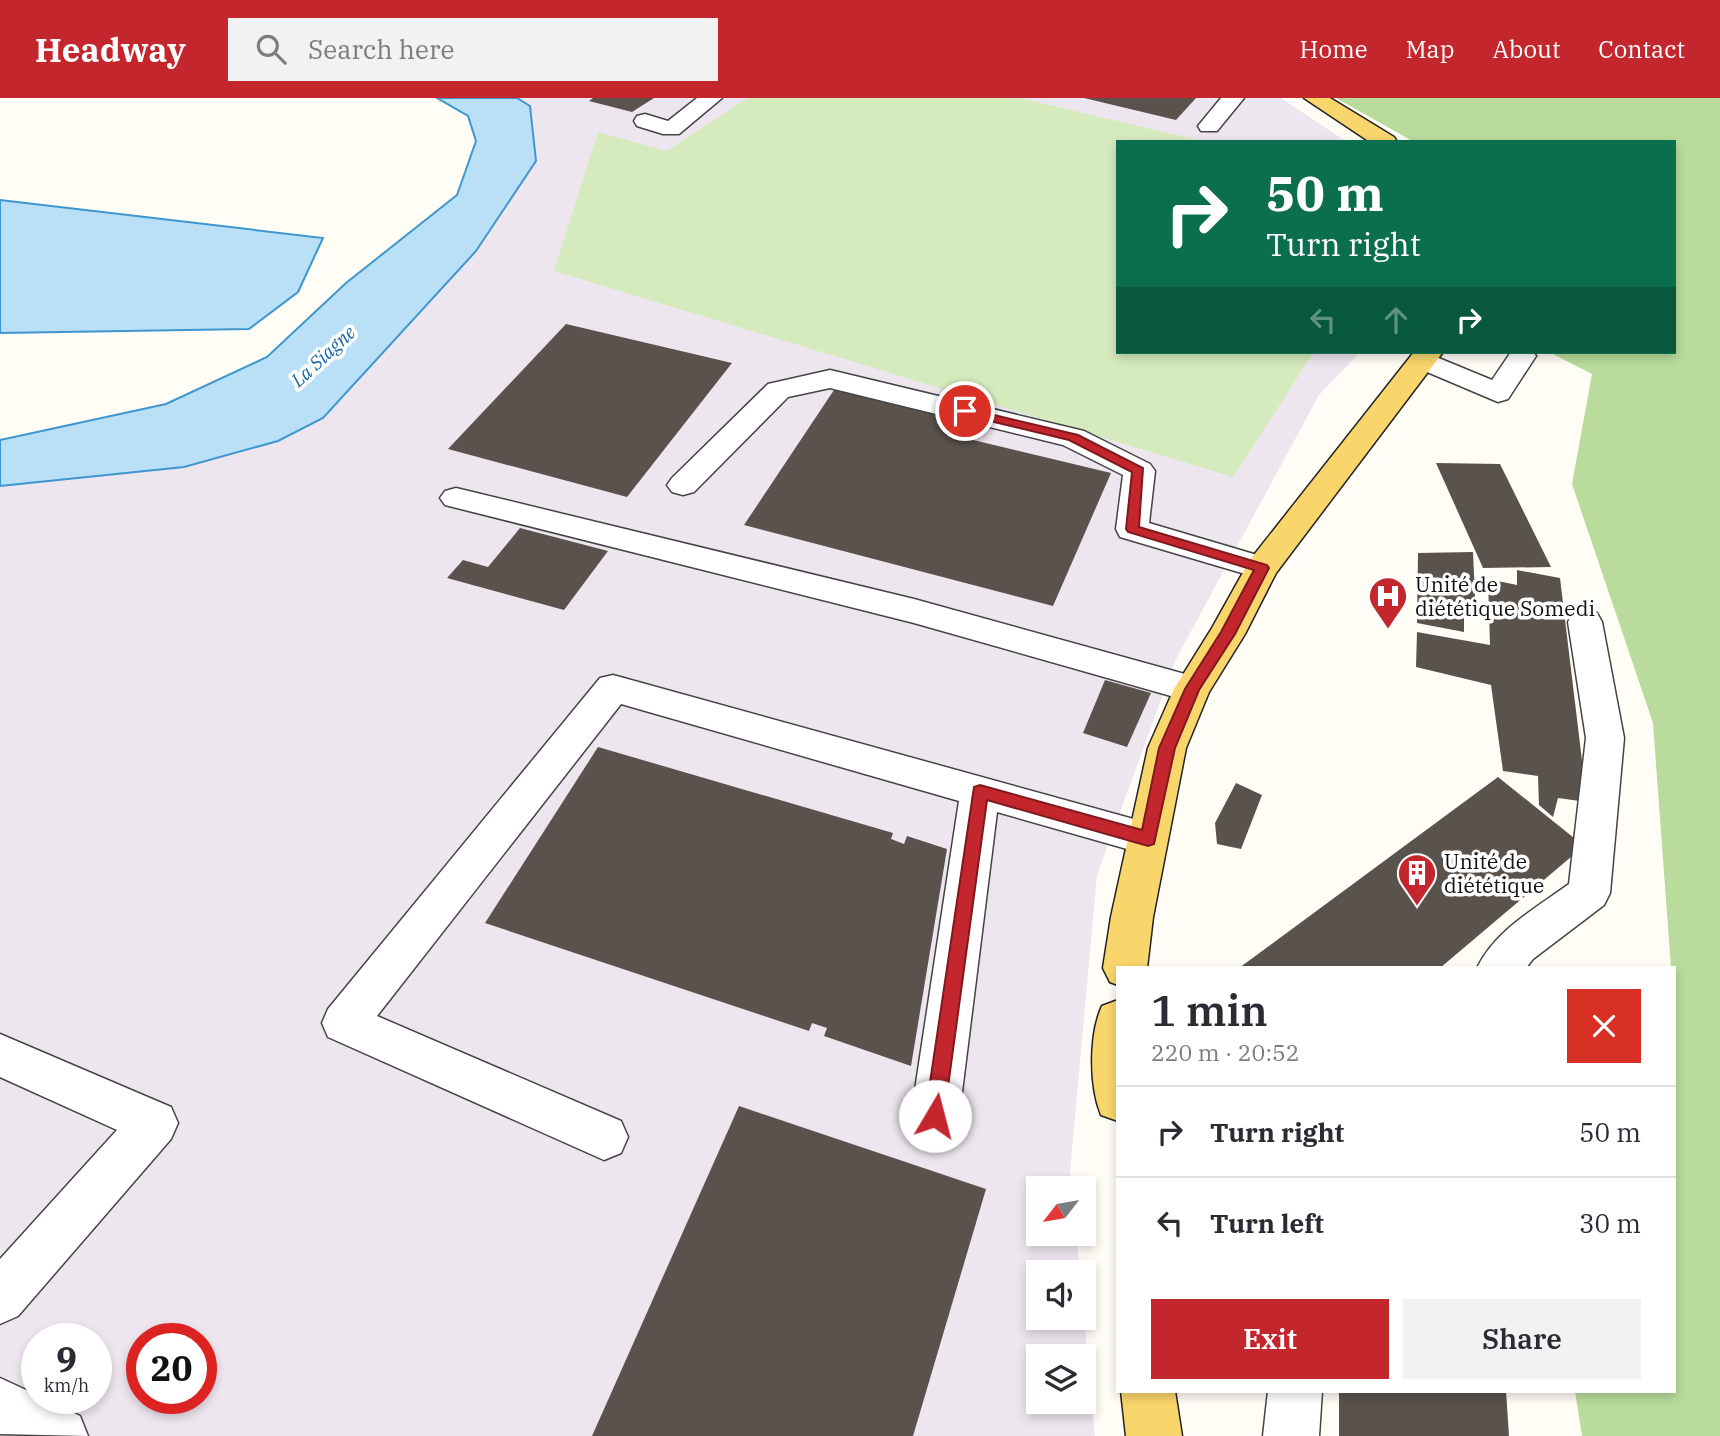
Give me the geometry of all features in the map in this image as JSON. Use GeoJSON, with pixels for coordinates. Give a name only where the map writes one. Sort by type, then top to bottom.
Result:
{"type":"FeatureCollection","features":[{"type":"Feature","properties":{"kind":"main road"},"geometry":{"type":"LineString","coordinates":[[1315,98],[1383,140]]}},
{"type":"Feature","properties":{"kind":"main road"},"geometry":{"type":"LineString","coordinates":[[1125,966],[1132,917],[1167,748],[1192,689],[1227,634],[1262,568],[1426,356]]}},
{"type":"Feature","properties":{"kind":"main road"},"geometry":{"type":"LineString","coordinates":[[1148,1393],[1154,1436]]}},
{"type":"Feature","properties":{"kind":"lane"},"geometry":{"type":"LineString","coordinates":[[645,121],[671,129],[711,98]]}},
{"type":"Feature","properties":{"kind":"lane"},"geometry":{"type":"LineString","coordinates":[[1209,126],[1233,98]]}},
{"type":"Feature","properties":{"kind":"lane"},"geometry":{"type":"LineString","coordinates":[[1426,356],[1499,393],[1522,356]]}},
{"type":"Feature","properties":{"kind":"lane"},"geometry":{"type":"LineString","coordinates":[[683,485],[778,390],[830,379],[1073,438],[1139,471],[1132,529],[1262,568]]}},
{"type":"Feature","properties":{"kind":"lane"},"geometry":{"type":"LineString","coordinates":[[456,498],[914,611],[1192,689]]}},
{"type":"Feature","properties":{"kind":"lane"},"geometry":{"type":"LineString","coordinates":[[1501,966],[1518,946],[1589,893],[1605,738],[1585,622]]}},
{"type":"Feature","properties":{"kind":"lane"},"geometry":{"type":"LineString","coordinates":[[604,1137],[344,1024],[613,688],[1148,839]]}},
{"type":"Feature","properties":{"kind":"lane"},"geometry":{"type":"LineString","coordinates":[[935,1116],[980,792]]}},
{"type":"Feature","properties":{"kind":"lane"},"geometry":{"type":"LineString","coordinates":[[0,1055],[154,1123],[0,1298]]}},
{"type":"Feature","properties":{"kind":"lane"},"geometry":{"type":"LineString","coordinates":[[1291,1436],[1295,1393]]}},
{"type":"Feature","properties":{"kind":"lane"},"geometry":{"type":"LineString","coordinates":[[0,1405],[60,1436]]}},
{"type":"Feature","properties":{"kind":"shaded area"},"geometry":{"type":"Polygon","coordinates":[[[517,98],[1281,98],[1344,140],[1116,140],[1116,354],[1358,354],[1319,395],[1176,659],[1097,875],[1070,1176],[1026,1176],[1026,1246],[1077,1246],[1079,1260],[1026,1260],[1026,1330],[1085,1330],[1086,1344],[1026,1344],[1026,1414],[1093,1414],[1095,1436],[0,1436],[0,486],[32,482],[476,251],[536,161],[530,107],[517,98]]]}},
{"type":"Feature","properties":{"kind":"green space"},"geometry":{"type":"Polygon","coordinates":[[[748,98],[1020,98],[1198,140],[1116,140],[1116,354],[1313,354],[1233,477],[554,271],[598,132],[667,151],[748,98]]]}},
{"type":"Feature","properties":{"kind":"green space"},"geometry":{"type":"Polygon","coordinates":[[[1336,98],[1720,98],[1720,1436],[1582,1436],[1575,1393],[1676,1393],[1676,966],[1671,966],[1653,723],[1572,484],[1592,374],[1553,354],[1676,354],[1676,140],[1410,140],[1336,98]]]}},
{"type":"Feature","properties":{"kind":"water","name":"La Siagne"},"geometry":{"type":"Polygon","coordinates":[[[437,98],[517,98],[530,106],[536,161],[476,251],[323,418],[278,441],[184,467],[0,486],[0,440],[166,404],[267,357],[346,283],[457,195],[476,141],[468,116],[437,98]]]}},
{"type":"Feature","properties":{"kind":"water"},"geometry":{"type":"Polygon","coordinates":[[[0,200],[323,238],[298,292],[249,329],[0,333],[0,200]]]}},
{"type":"Feature","properties":{"kind":"building"},"geometry":{"type":"Polygon","coordinates":[[[593,98],[654,98],[632,112],[589,101],[593,98]]]}},
{"type":"Feature","properties":{"kind":"building"},"geometry":{"type":"Polygon","coordinates":[[[1084,98],[1196,98],[1176,120],[1084,98]]]}},
{"type":"Feature","properties":{"kind":"building"},"geometry":{"type":"Polygon","coordinates":[[[566,324],[732,363],[627,497],[448,449],[566,324]]]}},
{"type":"Feature","properties":{"kind":"building"},"geometry":{"type":"Polygon","coordinates":[[[834,390],[980,424],[973,440],[1111,473],[1053,606],[744,525],[834,390]]]}},
{"type":"Feature","properties":{"kind":"building"},"geometry":{"type":"Polygon","coordinates":[[[1436,463],[1500,464],[1551,567],[1483,568],[1436,463]]]}},
{"type":"Feature","properties":{"kind":"building"},"geometry":{"type":"Polygon","coordinates":[[[520,528],[608,551],[564,610],[447,578],[463,560],[488,567],[520,528]]]}},
{"type":"Feature","properties":{"kind":"building"},"geometry":{"type":"Polygon","coordinates":[[[1473,552],[1476,619],[1464,617],[1464,632],[1417,623],[1418,553],[1473,552]]]}},
{"type":"Feature","properties":{"kind":"building"},"geometry":{"type":"Polygon","coordinates":[[[1517,570],[1560,578],[1587,802],[1558,798],[1553,817],[1539,805],[1538,776],[1503,771],[1491,685],[1416,667],[1417,632],[1490,645],[1488,579],[1517,585],[1517,570]]]}},
{"type":"Feature","properties":{"kind":"building"},"geometry":{"type":"Polygon","coordinates":[[[1105,680],[1151,693],[1127,747],[1083,733],[1105,680]]]}},
{"type":"Feature","properties":{"kind":"building"},"geometry":{"type":"Polygon","coordinates":[[[598,747],[893,833],[891,839],[904,844],[907,836],[947,849],[911,1066],[824,1036],[827,1028],[812,1023],[809,1031],[485,923],[598,747]]]}},
{"type":"Feature","properties":{"kind":"building","name":"Unité de diététique"},"geometry":{"type":"Polygon","coordinates":[[[1498,777],[1584,846],[1442,966],[1242,966],[1498,777]]]}},
{"type":"Feature","properties":{"kind":"building"},"geometry":{"type":"Polygon","coordinates":[[[1236,783],[1262,795],[1241,849],[1217,844],[1215,823],[1236,783]]]}},
{"type":"Feature","properties":{"kind":"building"},"geometry":{"type":"Polygon","coordinates":[[[739,1106],[986,1189],[913,1436],[592,1436],[739,1106]]]}},
{"type":"Feature","properties":{"kind":"building"},"geometry":{"type":"Polygon","coordinates":[[[1339,1393],[1506,1393],[1509,1436],[1339,1436],[1339,1393]]]}},
{"type":"Feature","properties":{"kind":"place","name":"Unité de diététique Somedi"},"geometry":{"type":"Point","coordinates":[1388,630]}},
{"type":"Feature","properties":{"kind":"place","name":"Unité de diététique"},"geometry":{"type":"Point","coordinates":[1417,907]}},
{"type":"Feature","properties":{"kind":"route"},"geometry":{"type":"LineString","coordinates":[[935,1116],[980,792],[1148,839],[1167,748],[1192,689],[1227,634],[1262,568],[1132,529],[1139,471],[1073,438],[965,411]]}}]}
